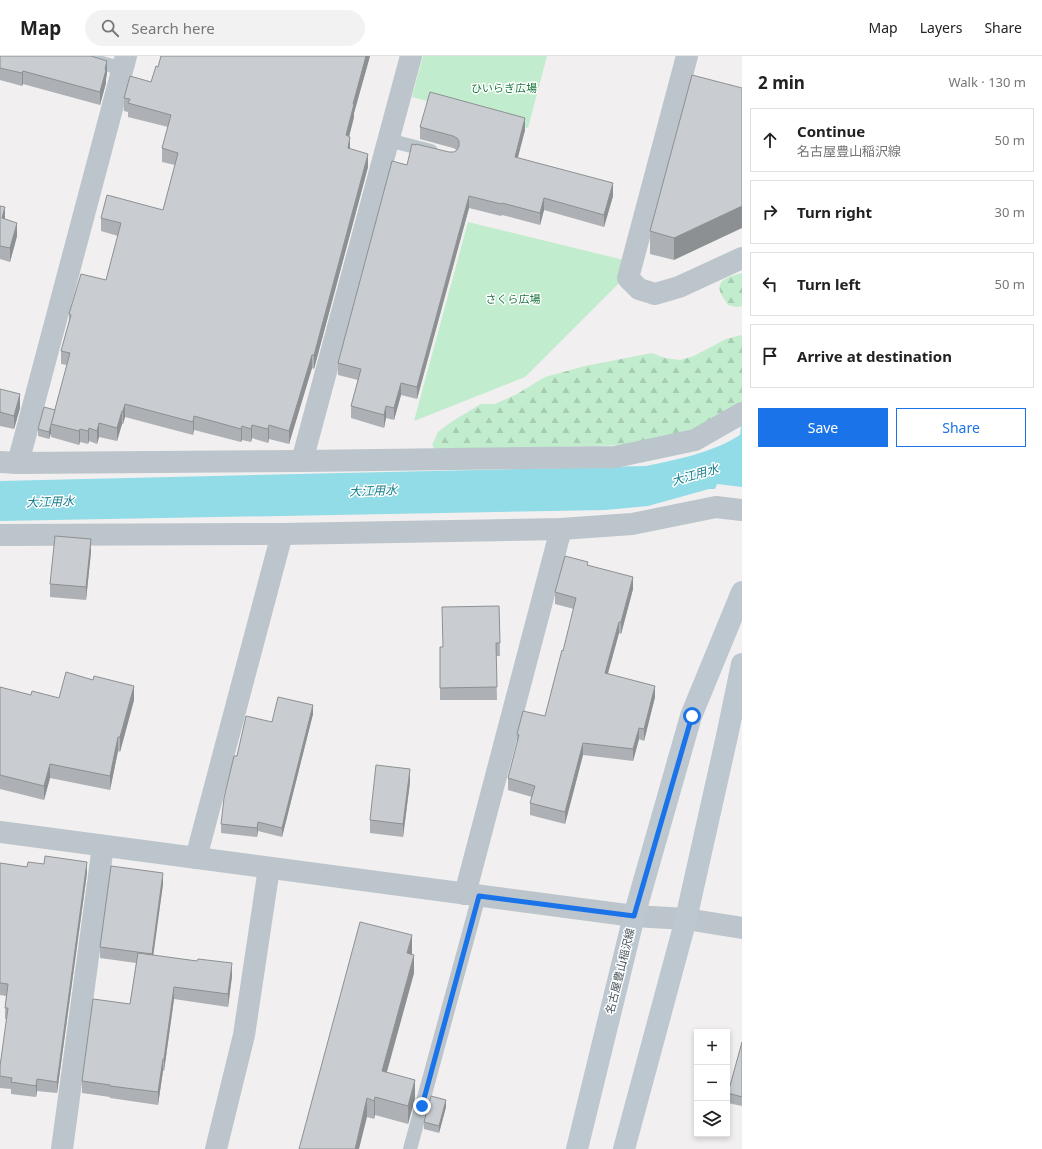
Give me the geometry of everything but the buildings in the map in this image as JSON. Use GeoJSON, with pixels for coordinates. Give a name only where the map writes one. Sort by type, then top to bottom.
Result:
{"type":"FeatureCollection","features":[{"type":"Feature","properties":{"kind":"main road","name":"名古屋豊山稲沢線"},"geometry":{"type":"LineString","coordinates":[[577,1149],[634,916],[692,716],[742,592]]}},
{"type":"Feature","properties":{"kind":"main road"},"geometry":{"type":"LineString","coordinates":[[624,1149],[686,918],[729,729],[742,664]]}},
{"type":"Feature","properties":{"kind":"street"},"geometry":{"type":"LineString","coordinates":[[302,461],[411,56]]}},
{"type":"Feature","properties":{"kind":"street"},"geometry":{"type":"LineString","coordinates":[[687,56],[628,278],[639,289],[655,294],[679,287],[742,258]]}},
{"type":"Feature","properties":{"kind":"street"},"geometry":{"type":"LineString","coordinates":[[125,62],[9,463],[615,457],[695,440],[742,414]]}},
{"type":"Feature","properties":{"kind":"street"},"geometry":{"type":"LineString","coordinates":[[0,535],[282,534],[562,529],[632,524],[716,507],[742,510]]}},
{"type":"Feature","properties":{"kind":"street"},"geometry":{"type":"LineString","coordinates":[[472,895],[562,529]]}},
{"type":"Feature","properties":{"kind":"street"},"geometry":{"type":"LineString","coordinates":[[196,858],[282,534]]}},
{"type":"Feature","properties":{"kind":"street"},"geometry":{"type":"LineString","coordinates":[[0,832],[634,916],[686,918],[742,928]]}},
{"type":"Feature","properties":{"kind":"street"},"geometry":{"type":"LineString","coordinates":[[62,1149],[102,846]]}},
{"type":"Feature","properties":{"kind":"street"},"geometry":{"type":"LineString","coordinates":[[216,1149],[244,1035],[269,868]]}},
{"type":"Feature","properties":{"kind":"lane"},"geometry":{"type":"LineString","coordinates":[[77,56],[125,62]]}},
{"type":"Feature","properties":{"kind":"lane"},"geometry":{"type":"LineString","coordinates":[[388,140],[444,154]]}},
{"type":"Feature","properties":{"kind":"lane"},"geometry":{"type":"LineString","coordinates":[[410,1149],[472,895]]}},
{"type":"Feature","properties":{"kind":"green space","name":"ひいらぎ広場"},"geometry":{"type":"Polygon","coordinates":[[[423,56],[547,56],[528,128],[412,97],[423,56]]]}},
{"type":"Feature","properties":{"kind":"green space","name":"さくら広場"},"geometry":{"type":"Polygon","coordinates":[[[468,222],[624,260],[619,283],[525,377],[414,421],[468,222]]]}},
{"type":"Feature","properties":{"kind":"green space"},"geometry":{"type":"Polygon","coordinates":[[[742,273],[742,306],[736,307],[728,305],[722,297],[719,287],[726,278],[742,273]]]}},
{"type":"Feature","properties":{"kind":"green space"},"geometry":{"type":"Polygon","coordinates":[[[742,335],[742,402],[698,428],[629,445],[436,450],[432,445],[438,432],[451,422],[481,404],[495,404],[517,394],[545,377],[585,366],[652,353],[665,358],[680,360],[694,356],[726,339],[742,335]]]}},
{"type":"Feature","properties":{"kind":"water","name":"大江用水"},"geometry":{"type":"Polygon","coordinates":[[[741,426],[742,487],[717,484],[715,489],[709,489],[648,506],[605,510],[0,521],[0,481],[646,466],[682,458],[719,446],[740,435],[741,426]]]}},
{"type":"Feature","properties":{"kind":"route"},"geometry":{"type":"LineString","coordinates":[[422,1106],[479,896],[634,916],[692,716]]}}]}
